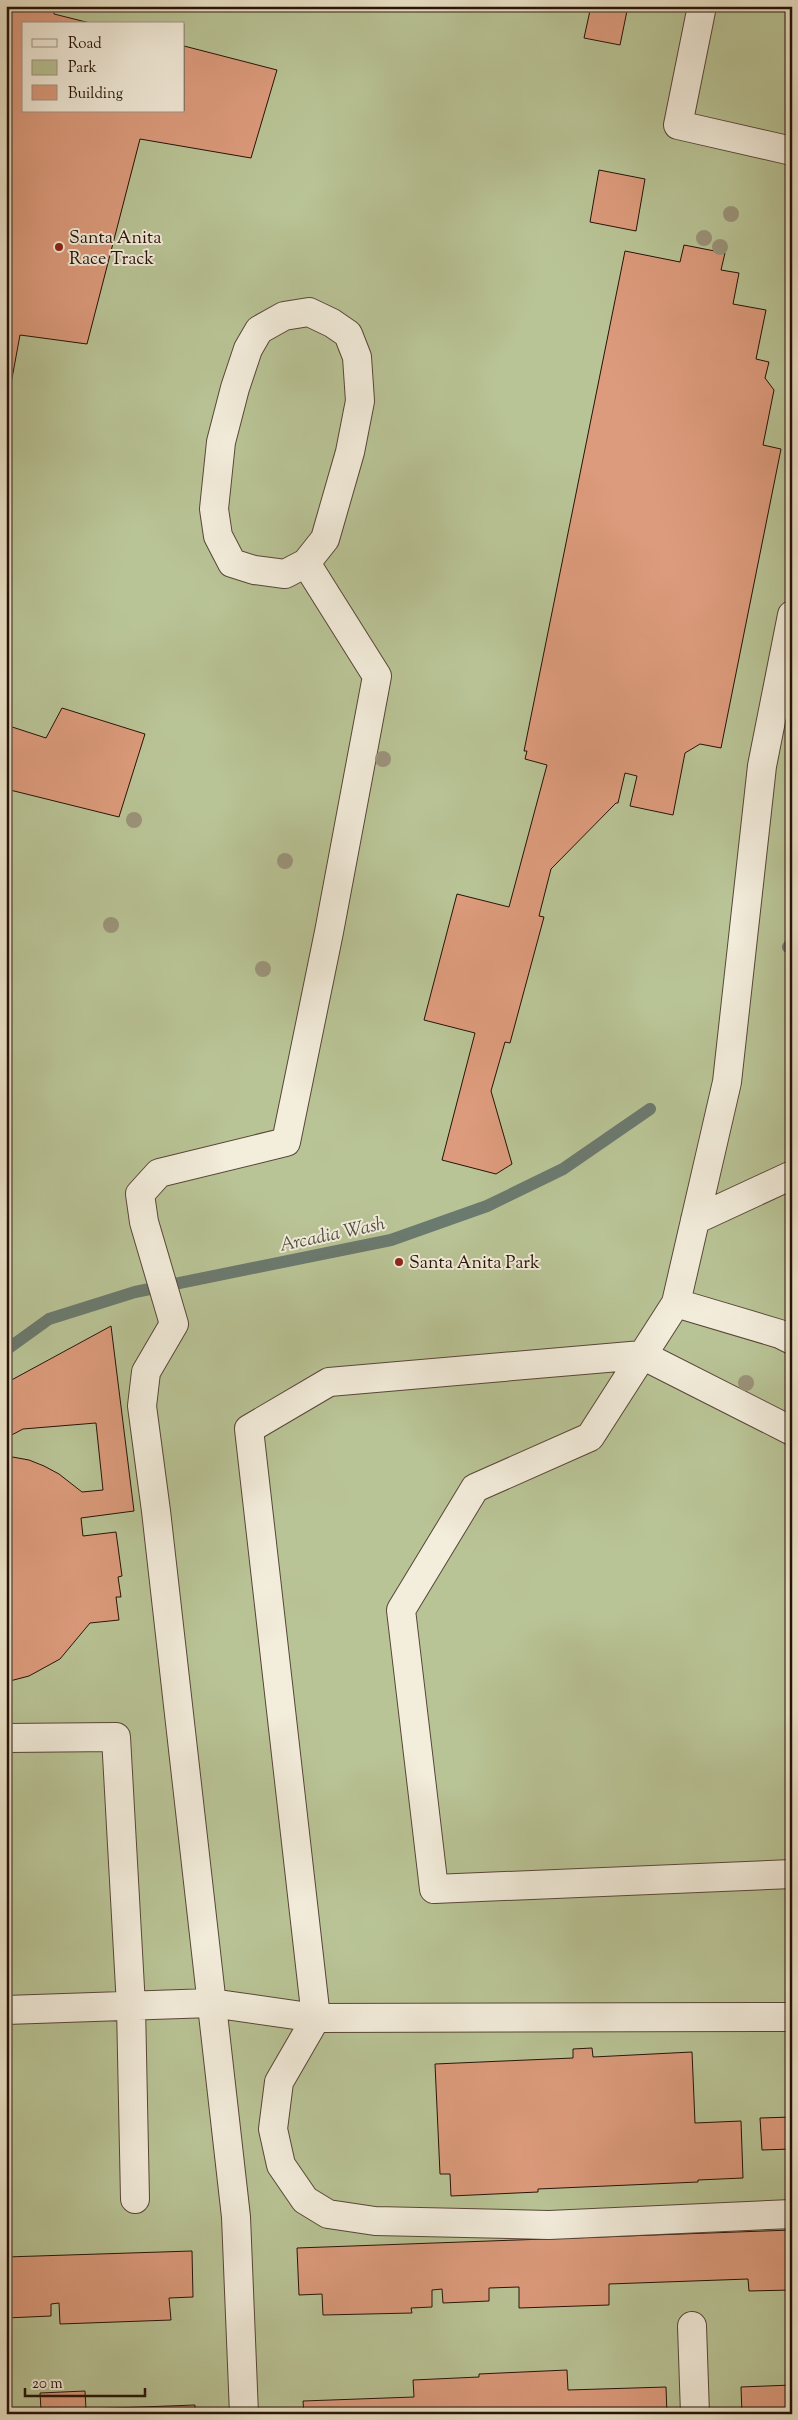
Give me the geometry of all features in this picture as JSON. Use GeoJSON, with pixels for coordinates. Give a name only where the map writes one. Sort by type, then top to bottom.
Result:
{"type":"FeatureCollection","features":[{"type":"Feature","properties":{"kind":"lane"},"geometry":{"type":"LineString","coordinates":[[702,6],[678,125],[792,151]]}},
{"type":"Feature","properties":{"kind":"lane"},"geometry":{"type":"LineString","coordinates":[[309,312],[332,322],[348,334],[356,357],[360,400],[350,452],[325,539],[306,563],[285,574],[254,570],[232,563],[218,536],[214,509],[221,442],[235,388],[248,349],[259,330],[284,316],[309,312]]}},
{"type":"Feature","properties":{"kind":"lane"},"geometry":{"type":"LineString","coordinates":[[244,2414],[236,2217],[156,1511],[142,1406],[146,1372],[174,1324],[144,1222],[140,1194],[159,1173],[286,1142],[330,932],[377,676],[306,563]]}},
{"type":"Feature","properties":{"kind":"lane"},"geometry":{"type":"LineString","coordinates":[[792,615],[762,766],[727,1082],[676,1303],[590,1436],[475,1488],[401,1610],[434,1889],[792,1874]]}},
{"type":"Feature","properties":{"kind":"lane"},"geometry":{"type":"LineString","coordinates":[[695,1220],[792,1175]]}},
{"type":"Feature","properties":{"kind":"lane"},"geometry":{"type":"LineString","coordinates":[[676,1303],[780,1334],[792,1340]]}},
{"type":"Feature","properties":{"kind":"lane"},"geometry":{"type":"LineString","coordinates":[[792,1431],[642,1356],[329,1382],[249,1429],[316,2018],[279,2082],[273,2129],[281,2165],[305,2200],[328,2214],[376,2221],[549,2225],[792,2214]]}},
{"type":"Feature","properties":{"kind":"lane"},"geometry":{"type":"LineString","coordinates":[[6,1738],[116,1736],[131,2006],[135,2199]]}},
{"type":"Feature","properties":{"kind":"lane"},"geometry":{"type":"LineString","coordinates":[[6,2010],[211,2003],[316,2018],[792,2017]]}},
{"type":"Feature","properties":{"kind":"lane"},"geometry":{"type":"LineString","coordinates":[[692,2326],[695,2414]]}},
{"type":"Feature","properties":{"kind":"green space","name":"Santa Anita Park"},"geometry":{"type":"Polygon","coordinates":[[[6,6],[792,6],[792,2414],[6,2414],[6,6]]]}},
{"type":"Feature","properties":{"kind":"building","name":"Santa Anita Race Track"},"geometry":{"type":"Polygon","coordinates":[[[6,6],[54,6],[54,14],[86,22],[22,22],[22,112],[185,112],[185,46],[277,70],[251,158],[140,139],[87,344],[20,335],[6,411],[6,6]]]}},
{"type":"Feature","properties":{"kind":"building"},"geometry":{"type":"Polygon","coordinates":[[[591,6],[628,6],[620,45],[584,38],[591,6]]]}},
{"type":"Feature","properties":{"kind":"building"},"geometry":{"type":"Polygon","coordinates":[[[599,170],[645,179],[636,231],[590,222],[599,170]]]}},
{"type":"Feature","properties":{"kind":"building"},"geometry":{"type":"Polygon","coordinates":[[[684,245],[725,253],[721,270],[739,273],[733,304],[766,310],[756,359],[769,362],[765,378],[774,390],[763,445],[781,449],[721,748],[700,744],[685,753],[673,815],[630,806],[637,776],[625,773],[618,803],[551,869],[539,916],[544,917],[510,1043],[505,1042],[491,1091],[512,1164],[496,1174],[442,1160],[475,1033],[424,1020],[457,894],[509,907],[547,765],[525,759],[527,751],[524,751],[625,251],[680,262],[684,245]]]}},
{"type":"Feature","properties":{"kind":"building"},"geometry":{"type":"Polygon","coordinates":[[[62,708],[145,734],[119,817],[6,789],[6,725],[46,738],[62,708]]]}},
{"type":"Feature","properties":{"kind":"building"},"geometry":{"type":"Polygon","coordinates":[[[111,1326],[134,1511],[81,1518],[83,1536],[116,1532],[122,1576],[118,1577],[121,1597],[116,1597],[119,1620],[90,1623],[60,1659],[29,1676],[6,1682],[6,1453],[7,1456],[29,1460],[44,1466],[59,1474],[82,1492],[103,1490],[96,1423],[23,1429],[6,1438],[6,1383],[111,1326]]]}},
{"type":"Feature","properties":{"kind":"building"},"geometry":{"type":"Polygon","coordinates":[[[592,2048],[593,2057],[692,2052],[695,2123],[741,2121],[743,2178],[698,2180],[698,2182],[538,2189],[538,2192],[451,2196],[450,2174],[440,2174],[435,2064],[573,2058],[573,2049],[592,2048]]]}},
{"type":"Feature","properties":{"kind":"building"},"geometry":{"type":"Polygon","coordinates":[[[792,2117],[792,2149],[762,2150],[760,2118],[792,2117]]]}},
{"type":"Feature","properties":{"kind":"building"},"geometry":{"type":"Polygon","coordinates":[[[792,2230],[792,2290],[749,2291],[748,2279],[609,2284],[609,2305],[519,2308],[519,2287],[489,2288],[489,2301],[443,2303],[442,2289],[432,2290],[432,2307],[411,2308],[412,2313],[323,2315],[322,2294],[299,2295],[297,2248],[792,2230]]]}},
{"type":"Feature","properties":{"kind":"building"},"geometry":{"type":"Polygon","coordinates":[[[192,2251],[193,2297],[169,2298],[171,2320],[60,2324],[59,2303],[51,2304],[51,2316],[6,2318],[6,2257],[192,2251]]]}},
{"type":"Feature","properties":{"kind":"building"},"geometry":{"type":"Polygon","coordinates":[[[567,2370],[568,2390],[666,2387],[667,2414],[304,2414],[303,2401],[414,2397],[413,2380],[479,2377],[479,2374],[567,2370]]]}},
{"type":"Feature","properties":{"kind":"building"},"geometry":{"type":"Polygon","coordinates":[[[792,2385],[792,2414],[742,2414],[741,2387],[792,2385]]]}},
{"type":"Feature","properties":{"kind":"building"},"geometry":{"type":"Polygon","coordinates":[[[85,2391],[86,2409],[195,2405],[195,2414],[6,2414],[6,2411],[41,2410],[40,2393],[85,2391]]]}},
{"type":"Feature","properties":{"kind":"waterway","name":"Arcadia Wash"},"geometry":{"type":"LineString","coordinates":[[788,947],[792,942]]}},
{"type":"Feature","properties":{"kind":"waterway","name":"Arcadia Wash"},"geometry":{"type":"LineString","coordinates":[[6,1350],[49,1319],[135,1292],[391,1240],[487,1206],[563,1169],[650,1109]]}},
{"type":"Feature","properties":{"kind":"place","name":"Santa Anita Race Track"},"geometry":{"type":"Point","coordinates":[59,247]}},
{"type":"Feature","properties":{"kind":"place","name":"Santa Anita Park"},"geometry":{"type":"Point","coordinates":[399,1262]}}]}
